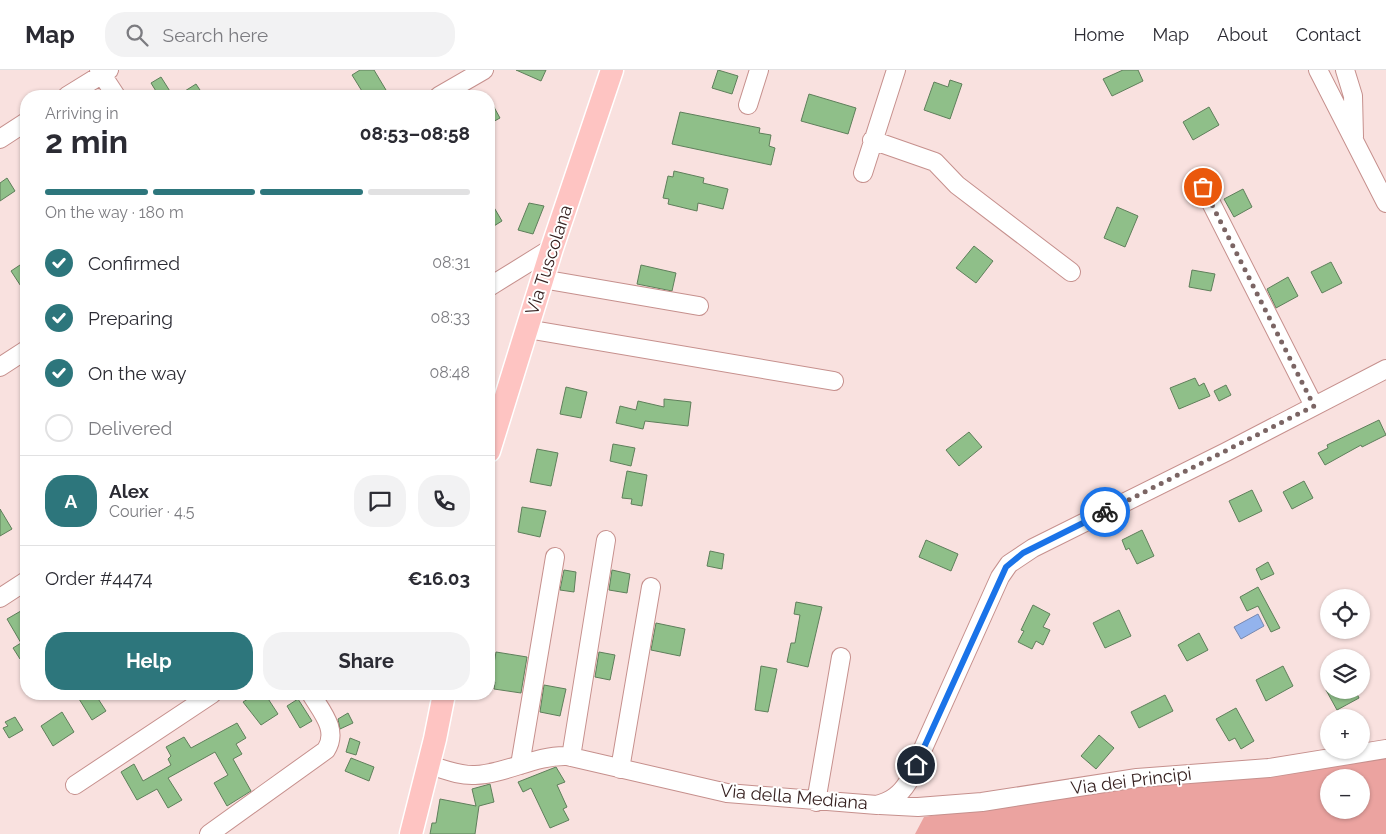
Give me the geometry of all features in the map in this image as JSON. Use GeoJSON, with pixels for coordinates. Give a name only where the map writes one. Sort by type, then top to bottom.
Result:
{"type":"FeatureCollection","features":[{"type":"Feature","properties":{"kind":"main road","name":"Via Tuscolana"},"geometry":{"type":"LineString","coordinates":[[495,431],[552,248],[612,70]]}},
{"type":"Feature","properties":{"kind":"main road"},"geometry":{"type":"LineString","coordinates":[[438,726],[439,700]]}},
{"type":"Feature","properties":{"kind":"main road"},"geometry":{"type":"LineString","coordinates":[[411,834],[429,765],[443,700]]}},
{"type":"Feature","properties":{"kind":"street"},"geometry":{"type":"LineString","coordinates":[[449,90],[484,70]]}},
{"type":"Feature","properties":{"kind":"street"},"geometry":{"type":"LineString","coordinates":[[748,105],[760,70]]}},
{"type":"Feature","properties":{"kind":"street"},"geometry":{"type":"LineString","coordinates":[[863,173],[896,70]]}},
{"type":"Feature","properties":{"kind":"street"},"geometry":{"type":"LineString","coordinates":[[1318,70],[1386,203]]}},
{"type":"Feature","properties":{"kind":"street"},"geometry":{"type":"LineString","coordinates":[[1345,70],[1353,96],[1354,143]]}},
{"type":"Feature","properties":{"kind":"street"},"geometry":{"type":"LineString","coordinates":[[76,90],[104,71],[113,90]]}},
{"type":"Feature","properties":{"kind":"street"},"geometry":{"type":"LineString","coordinates":[[0,139],[20,126]]}},
{"type":"Feature","properties":{"kind":"street"},"geometry":{"type":"LineString","coordinates":[[872,140],[935,162],[957,185],[1071,272]]}},
{"type":"Feature","properties":{"kind":"street"},"geometry":{"type":"LineString","coordinates":[[1203,187],[1314,406]]}},
{"type":"Feature","properties":{"kind":"street"},"geometry":{"type":"LineString","coordinates":[[495,282],[552,248]]}},
{"type":"Feature","properties":{"kind":"street"},"geometry":{"type":"LineString","coordinates":[[542,279],[698,306]]}},
{"type":"Feature","properties":{"kind":"street"},"geometry":{"type":"LineString","coordinates":[[527,329],[834,381]]}},
{"type":"Feature","properties":{"kind":"street"},"geometry":{"type":"LineString","coordinates":[[0,368],[20,354]]}},
{"type":"Feature","properties":{"kind":"street","name":"Via della Mediana"},"geometry":{"type":"LineString","coordinates":[[429,765],[472,775],[554,756],[571,757],[727,793],[816,802],[877,805],[892,800],[902,792],[908,782],[1000,577],[1009,564],[1028,550],[1386,369]]}},
{"type":"Feature","properties":{"kind":"street"},"geometry":{"type":"LineString","coordinates":[[571,757],[606,540]]}},
{"type":"Feature","properties":{"kind":"street"},"geometry":{"type":"LineString","coordinates":[[520,765],[555,557]]}},
{"type":"Feature","properties":{"kind":"street"},"geometry":{"type":"LineString","coordinates":[[0,598],[20,585]]}},
{"type":"Feature","properties":{"kind":"street"},"geometry":{"type":"LineString","coordinates":[[620,769],[650,587]]}},
{"type":"Feature","properties":{"kind":"street"},"geometry":{"type":"LineString","coordinates":[[816,802],[841,657]]}},
{"type":"Feature","properties":{"kind":"street"},"geometry":{"type":"LineString","coordinates":[[75,785],[203,700]]}},
{"type":"Feature","properties":{"kind":"street"},"geometry":{"type":"LineString","coordinates":[[209,834],[326,750],[330,743],[331,730],[314,700]]}},
{"type":"Feature","properties":{"kind":"street","name":"Via dei Principi"},"geometry":{"type":"LineString","coordinates":[[877,805],[918,807],[982,802],[1136,778],[1269,768],[1386,749]]}},
{"type":"Feature","properties":{"kind":"shaded area"},"geometry":{"type":"Polygon","coordinates":[[[1386,743],[1386,834],[915,834],[924,817],[1320,754],[1320,759],[1370,759],[1370,746],[1386,743]]]}},
{"type":"Feature","properties":{"kind":"water"},"geometry":{"type":"Polygon","coordinates":[[[1258,614],[1264,626],[1241,639],[1234,627],[1258,614]]]}},
{"type":"Feature","properties":{"kind":"building"},"geometry":{"type":"Polygon","coordinates":[[[360,70],[374,70],[386,90],[361,90],[352,75],[360,70]]]}},
{"type":"Feature","properties":{"kind":"building"},"geometry":{"type":"Polygon","coordinates":[[[516,70],[546,70],[541,81],[516,70]]]}},
{"type":"Feature","properties":{"kind":"building"},"geometry":{"type":"Polygon","coordinates":[[[718,70],[738,76],[732,94],[712,88],[718,70]]]}},
{"type":"Feature","properties":{"kind":"building"},"geometry":{"type":"Polygon","coordinates":[[[1123,70],[1138,70],[1143,81],[1112,96],[1103,79],[1123,70]]]}},
{"type":"Feature","properties":{"kind":"building"},"geometry":{"type":"Polygon","coordinates":[[[161,77],[169,90],[155,90],[151,83],[161,77]]]}},
{"type":"Feature","properties":{"kind":"building"},"geometry":{"type":"Polygon","coordinates":[[[950,80],[962,84],[950,119],[924,110],[934,82],[948,87],[950,80]]]}},
{"type":"Feature","properties":{"kind":"building"},"geometry":{"type":"Polygon","coordinates":[[[196,84],[200,90],[186,90],[196,84]]]}},
{"type":"Feature","properties":{"kind":"building"},"geometry":{"type":"Polygon","coordinates":[[[809,94],[856,108],[848,134],[801,121],[809,94]]]}},
{"type":"Feature","properties":{"kind":"building"},"geometry":{"type":"Polygon","coordinates":[[[1209,107],[1219,125],[1193,140],[1183,122],[1209,107]]]}},
{"type":"Feature","properties":{"kind":"building"},"geometry":{"type":"Polygon","coordinates":[[[495,109],[500,118],[495,121],[495,109]]]}},
{"type":"Feature","properties":{"kind":"building"},"geometry":{"type":"Polygon","coordinates":[[[680,112],[760,128],[759,133],[771,135],[769,146],[775,148],[771,165],[672,144],[680,112]]]}},
{"type":"Feature","properties":{"kind":"building"},"geometry":{"type":"Polygon","coordinates":[[[674,171],[704,178],[703,183],[728,189],[723,209],[698,203],[697,211],[668,204],[669,199],[663,198],[668,176],[673,177],[674,171]]]}},
{"type":"Feature","properties":{"kind":"building"},"geometry":{"type":"Polygon","coordinates":[[[7,178],[15,191],[0,201],[0,183],[7,178]]]}},
{"type":"Feature","properties":{"kind":"building"},"geometry":{"type":"Polygon","coordinates":[[[1243,189],[1252,207],[1234,217],[1224,199],[1243,189]]]}},
{"type":"Feature","properties":{"kind":"building"},"geometry":{"type":"Polygon","coordinates":[[[529,203],[544,206],[533,234],[518,230],[529,203]]]}},
{"type":"Feature","properties":{"kind":"building"},"geometry":{"type":"Polygon","coordinates":[[[1117,207],[1138,216],[1125,247],[1104,238],[1117,207]]]}},
{"type":"Feature","properties":{"kind":"building"},"geometry":{"type":"Polygon","coordinates":[[[495,209],[502,221],[495,225],[495,209]]]}},
{"type":"Feature","properties":{"kind":"building"},"geometry":{"type":"Polygon","coordinates":[[[974,246],[993,261],[976,283],[956,268],[974,246]]]}},
{"type":"Feature","properties":{"kind":"building"},"geometry":{"type":"Polygon","coordinates":[[[1331,262],[1342,283],[1322,293],[1311,272],[1331,262]]]}},
{"type":"Feature","properties":{"kind":"building"},"geometry":{"type":"Polygon","coordinates":[[[20,265],[20,285],[11,271],[20,265]]]}},
{"type":"Feature","properties":{"kind":"building"},"geometry":{"type":"Polygon","coordinates":[[[641,265],[676,273],[672,291],[637,284],[641,265]]]}},
{"type":"Feature","properties":{"kind":"building"},"geometry":{"type":"Polygon","coordinates":[[[1192,270],[1215,274],[1211,291],[1189,287],[1192,270]]]}},
{"type":"Feature","properties":{"kind":"building"},"geometry":{"type":"Polygon","coordinates":[[[1288,277],[1298,296],[1276,308],[1267,289],[1288,277]]]}},
{"type":"Feature","properties":{"kind":"building"},"geometry":{"type":"Polygon","coordinates":[[[1195,378],[1199,386],[1204,383],[1210,396],[1179,409],[1170,388],[1195,378]]]}},
{"type":"Feature","properties":{"kind":"building"},"geometry":{"type":"Polygon","coordinates":[[[1226,385],[1231,395],[1219,401],[1214,391],[1226,385]]]}},
{"type":"Feature","properties":{"kind":"building"},"geometry":{"type":"Polygon","coordinates":[[[566,387],[587,392],[581,418],[560,414],[566,387]]]}},
{"type":"Feature","properties":{"kind":"building"},"geometry":{"type":"Polygon","coordinates":[[[664,399],[691,402],[688,426],[645,421],[643,429],[616,423],[620,406],[636,410],[638,401],[664,407],[664,399]]]}},
{"type":"Feature","properties":{"kind":"building"},"geometry":{"type":"Polygon","coordinates":[[[1379,420],[1386,435],[1362,447],[1361,445],[1325,465],[1318,453],[1328,448],[1327,445],[1379,420]]]}},
{"type":"Feature","properties":{"kind":"building"},"geometry":{"type":"Polygon","coordinates":[[[969,432],[982,447],[959,466],[946,450],[969,432]]]}},
{"type":"Feature","properties":{"kind":"building"},"geometry":{"type":"Polygon","coordinates":[[[613,444],[635,448],[631,466],[610,461],[613,444]]]}},
{"type":"Feature","properties":{"kind":"building"},"geometry":{"type":"Polygon","coordinates":[[[537,449],[558,453],[551,486],[530,482],[537,449]]]}},
{"type":"Feature","properties":{"kind":"building"},"geometry":{"type":"Polygon","coordinates":[[[627,471],[647,475],[642,506],[631,504],[632,499],[622,498],[627,471]]]}},
{"type":"Feature","properties":{"kind":"building"},"geometry":{"type":"Polygon","coordinates":[[[1304,481],[1313,498],[1292,509],[1283,492],[1304,481]]]}},
{"type":"Feature","properties":{"kind":"building"},"geometry":{"type":"Polygon","coordinates":[[[1252,490],[1262,511],[1239,522],[1229,501],[1252,490]]]}},
{"type":"Feature","properties":{"kind":"building"},"geometry":{"type":"Polygon","coordinates":[[[522,507],[546,511],[540,537],[518,532],[522,507]]]}},
{"type":"Feature","properties":{"kind":"building"},"geometry":{"type":"Polygon","coordinates":[[[0,509],[12,529],[0,536],[0,509]]]}},
{"type":"Feature","properties":{"kind":"building"},"geometry":{"type":"Polygon","coordinates":[[[1142,530],[1154,556],[1137,564],[1129,548],[1126,550],[1122,540],[1142,530]]]}},
{"type":"Feature","properties":{"kind":"building"},"geometry":{"type":"Polygon","coordinates":[[[926,540],[958,554],[951,571],[919,557],[926,540]]]}},
{"type":"Feature","properties":{"kind":"building"},"geometry":{"type":"Polygon","coordinates":[[[710,551],[724,554],[722,569],[707,566],[710,551]]]}},
{"type":"Feature","properties":{"kind":"building"},"geometry":{"type":"Polygon","coordinates":[[[1268,562],[1274,574],[1261,580],[1256,569],[1268,562]]]}},
{"type":"Feature","properties":{"kind":"building"},"geometry":{"type":"Polygon","coordinates":[[[564,570],[576,572],[574,592],[560,590],[564,570]]]}},
{"type":"Feature","properties":{"kind":"building"},"geometry":{"type":"Polygon","coordinates":[[[612,570],[630,574],[627,593],[609,590],[612,570]]]}},
{"type":"Feature","properties":{"kind":"building"},"geometry":{"type":"Polygon","coordinates":[[[1258,587],[1280,628],[1271,632],[1258,606],[1247,611],[1240,597],[1258,587]]]}},
{"type":"Feature","properties":{"kind":"building"},"geometry":{"type":"Polygon","coordinates":[[[796,602],[822,607],[808,667],[787,662],[791,643],[795,643],[800,615],[794,614],[796,602]]]}},
{"type":"Feature","properties":{"kind":"building"},"geometry":{"type":"Polygon","coordinates":[[[1033,605],[1050,614],[1043,627],[1050,630],[1043,645],[1036,641],[1032,649],[1018,642],[1024,631],[1021,630],[1033,605]]]}},
{"type":"Feature","properties":{"kind":"building"},"geometry":{"type":"Polygon","coordinates":[[[1119,610],[1131,636],[1105,648],[1093,623],[1119,610]]]}},
{"type":"Feature","properties":{"kind":"building"},"geometry":{"type":"Polygon","coordinates":[[[20,611],[20,641],[7,619],[20,611]]]}},
{"type":"Feature","properties":{"kind":"building"},"geometry":{"type":"Polygon","coordinates":[[[656,623],[685,629],[680,656],[651,650],[656,623]]]}},
{"type":"Feature","properties":{"kind":"building"},"geometry":{"type":"Polygon","coordinates":[[[1199,633],[1208,650],[1187,661],[1178,645],[1199,633]]]}},
{"type":"Feature","properties":{"kind":"building"},"geometry":{"type":"Polygon","coordinates":[[[20,644],[20,659],[13,648],[20,644]]]}},
{"type":"Feature","properties":{"kind":"building"},"geometry":{"type":"Polygon","coordinates":[[[496,652],[527,657],[521,693],[495,689],[496,652]]]}},
{"type":"Feature","properties":{"kind":"building"},"geometry":{"type":"Polygon","coordinates":[[[599,652],[615,655],[610,680],[595,677],[599,652]]]}},
{"type":"Feature","properties":{"kind":"building"},"geometry":{"type":"Polygon","coordinates":[[[761,666],[777,669],[768,712],[755,710],[761,666]]]}},
{"type":"Feature","properties":{"kind":"building"},"geometry":{"type":"Polygon","coordinates":[[[1283,666],[1293,686],[1266,701],[1256,680],[1283,666]]]}},
{"type":"Feature","properties":{"kind":"building"},"geometry":{"type":"Polygon","coordinates":[[[544,685],[566,689],[560,716],[540,712],[544,685]]]}},
{"type":"Feature","properties":{"kind":"building"},"geometry":{"type":"Polygon","coordinates":[[[1165,695],[1173,711],[1139,728],[1131,712],[1165,695]]]}},
{"type":"Feature","properties":{"kind":"building"},"geometry":{"type":"Polygon","coordinates":[[[1331,699],[1357,699],[1339,709],[1336,709],[1331,699]]]}},
{"type":"Feature","properties":{"kind":"building"},"geometry":{"type":"Polygon","coordinates":[[[80,700],[99,700],[106,711],[92,720],[80,700]]]}},
{"type":"Feature","properties":{"kind":"building"},"geometry":{"type":"Polygon","coordinates":[[[246,700],[269,700],[278,714],[261,725],[243,702],[246,700]]]}},
{"type":"Feature","properties":{"kind":"building"},"geometry":{"type":"Polygon","coordinates":[[[299,700],[312,721],[300,728],[287,706],[299,700]]]}},
{"type":"Feature","properties":{"kind":"building"},"geometry":{"type":"Polygon","coordinates":[[[1236,708],[1254,741],[1241,749],[1235,738],[1229,741],[1216,719],[1236,708]]]}},
{"type":"Feature","properties":{"kind":"building"},"geometry":{"type":"Polygon","coordinates":[[[62,712],[74,732],[53,746],[41,726],[62,712]]]}},
{"type":"Feature","properties":{"kind":"building"},"geometry":{"type":"Polygon","coordinates":[[[348,713],[353,723],[340,729],[338,719],[348,713]]]}},
{"type":"Feature","properties":{"kind":"building"},"geometry":{"type":"Polygon","coordinates":[[[15,717],[23,730],[9,738],[3,728],[8,726],[5,722],[15,717]]]}},
{"type":"Feature","properties":{"kind":"building"},"geometry":{"type":"Polygon","coordinates":[[[237,723],[246,738],[236,744],[242,754],[233,759],[251,791],[227,806],[214,783],[228,775],[215,752],[168,778],[182,800],[168,808],[157,789],[137,800],[121,772],[134,764],[143,781],[171,765],[168,759],[171,756],[166,747],[184,737],[191,748],[237,723]]]}},
{"type":"Feature","properties":{"kind":"building"},"geometry":{"type":"Polygon","coordinates":[[[1099,735],[1114,748],[1096,769],[1081,756],[1099,735]]]}},
{"type":"Feature","properties":{"kind":"building"},"geometry":{"type":"Polygon","coordinates":[[[350,738],[360,742],[356,755],[346,752],[350,738]]]}},
{"type":"Feature","properties":{"kind":"building"},"geometry":{"type":"Polygon","coordinates":[[[351,758],[374,767],[369,781],[345,771],[351,758]]]}},
{"type":"Feature","properties":{"kind":"building"},"geometry":{"type":"Polygon","coordinates":[[[556,767],[565,782],[557,785],[567,807],[563,809],[569,820],[550,828],[531,788],[523,792],[518,782],[556,767]]]}},
{"type":"Feature","properties":{"kind":"building"},"geometry":{"type":"Polygon","coordinates":[[[490,784],[494,802],[479,806],[475,834],[430,834],[432,823],[436,823],[440,799],[476,806],[472,789],[490,784]]]}},
{"type":"Feature","properties":{"kind":"way so far"},"geometry":{"type":"LineString","coordinates":[[1105,512],[1314,406],[1203,187]]}},
{"type":"Feature","properties":{"kind":"route"},"geometry":{"type":"LineString","coordinates":[[916,765],[1006,567],[1023,553],[1105,512]]}}]}
